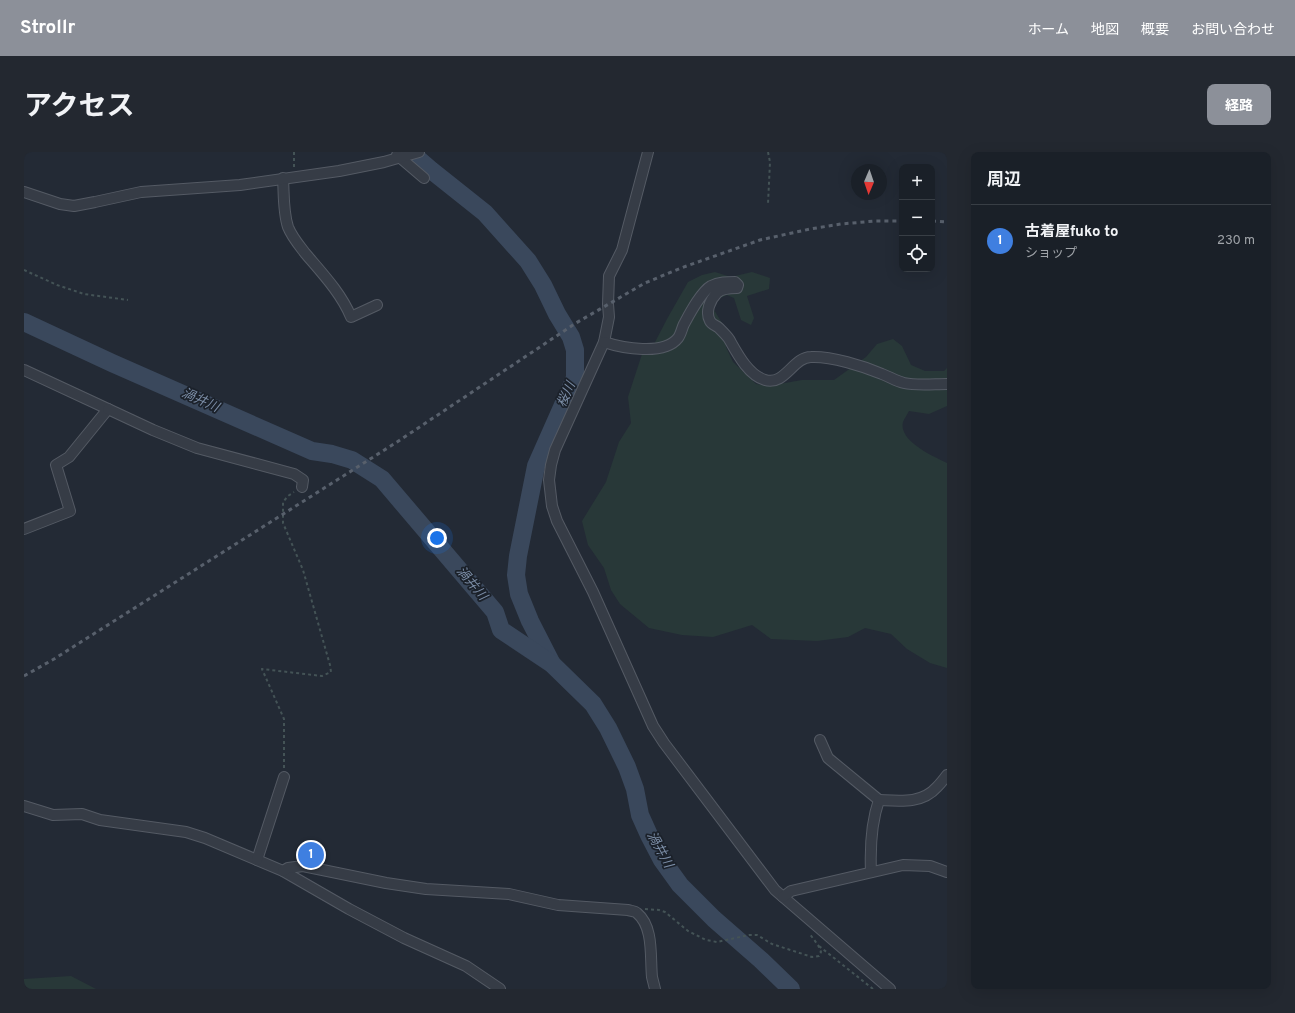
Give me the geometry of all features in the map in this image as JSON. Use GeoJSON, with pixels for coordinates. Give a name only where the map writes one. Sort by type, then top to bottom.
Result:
{"type":"FeatureCollection","features":[{"type":"Feature","properties":{"kind":"street"},"geometry":{"type":"LineString","coordinates":[[24,192],[60,204],[74,206],[141,192],[240,185],[339,171],[399,155],[419,152]]}},
{"type":"Feature","properties":{"kind":"street"},"geometry":{"type":"LineString","coordinates":[[648,152],[622,250],[608,276],[609,317],[604,342],[555,450],[551,465],[549,480],[554,514],[593,592],[653,726],[664,743],[770,883],[783,897],[890,989]]}},
{"type":"Feature","properties":{"kind":"street"},"geometry":{"type":"LineString","coordinates":[[399,155],[424,178]]}},
{"type":"Feature","properties":{"kind":"street"},"geometry":{"type":"LineString","coordinates":[[283,178],[285,212],[288,227],[294,239],[339,295],[351,317],[377,305]]}},
{"type":"Feature","properties":{"kind":"street"},"geometry":{"type":"LineString","coordinates":[[604,342],[615,346],[642,350],[663,347],[678,338],[684,324],[700,297],[710,286],[725,282],[735,282],[738,285],[737,288],[729,288],[717,293],[708,307],[708,317],[710,323],[718,327],[729,339],[746,366],[765,380],[775,380],[786,374],[798,360],[809,356],[836,359],[881,373],[906,383],[947,384]]}},
{"type":"Feature","properties":{"kind":"street"},"geometry":{"type":"LineString","coordinates":[[24,370],[153,430],[197,448],[294,474],[303,480],[302,487]]}},
{"type":"Feature","properties":{"kind":"street"},"geometry":{"type":"LineString","coordinates":[[24,530],[70,510],[56,465],[69,457],[108,409]]}},
{"type":"Feature","properties":{"kind":"street"},"geometry":{"type":"LineString","coordinates":[[820,740],[828,758],[879,800],[907,801],[923,798],[937,788],[947,775]]}},
{"type":"Feature","properties":{"kind":"street"},"geometry":{"type":"LineString","coordinates":[[257,860],[284,777]]}},
{"type":"Feature","properties":{"kind":"street"},"geometry":{"type":"LineString","coordinates":[[871,872],[872,832],[874,814],[879,800]]}},
{"type":"Feature","properties":{"kind":"street"},"geometry":{"type":"LineString","coordinates":[[24,806],[53,815],[82,814],[100,820],[186,832],[205,838],[283,871],[356,913],[404,938],[466,966],[500,989]]}},
{"type":"Feature","properties":{"kind":"street"},"geometry":{"type":"LineString","coordinates":[[783,897],[791,891],[909,864],[930,866],[947,872]]}},
{"type":"Feature","properties":{"kind":"street"},"geometry":{"type":"LineString","coordinates":[[283,871],[288,868],[303,866],[386,883],[426,889],[509,894],[558,905],[637,912],[643,920],[649,935],[652,977],[655,989]]}},
{"type":"Feature","properties":{"kind":"path"},"geometry":{"type":"LineString","coordinates":[[294,152],[294,177]]}},
{"type":"Feature","properties":{"kind":"path"},"geometry":{"type":"LineString","coordinates":[[768,152],[770,162],[768,204]]}},
{"type":"Feature","properties":{"kind":"path"},"geometry":{"type":"LineString","coordinates":[[24,270],[57,285],[84,294],[128,300]]}},
{"type":"Feature","properties":{"kind":"path"},"geometry":{"type":"LineString","coordinates":[[284,777],[284,719],[262,669],[322,676],[330,672],[330,665],[303,570],[283,523],[283,502],[288,496],[302,487]]}},
{"type":"Feature","properties":{"kind":"path"},"geometry":{"type":"LineString","coordinates":[[637,912],[646,908],[666,912],[688,931],[711,942],[717,942],[749,934],[757,935],[772,944],[812,956],[819,956],[821,952],[818,945]]}},
{"type":"Feature","properties":{"kind":"path"},"geometry":{"type":"LineString","coordinates":[[804,927],[818,945],[873,989]]}},
{"type":"Feature","properties":{"kind":"shaded area"},"geometry":{"type":"Polygon","coordinates":[[[715,272],[731,277],[752,272],[770,278],[769,289],[747,296],[754,318],[751,325],[741,320],[734,298],[727,295],[716,300],[713,308],[723,325],[726,347],[733,362],[756,384],[768,386],[802,380],[834,380],[866,357],[877,344],[893,339],[902,346],[911,365],[925,371],[944,371],[947,368],[947,406],[929,414],[909,411],[903,422],[903,429],[911,442],[934,457],[947,463],[947,668],[930,663],[907,649],[891,634],[865,628],[848,637],[817,641],[771,639],[752,625],[713,637],[682,635],[649,628],[620,604],[611,590],[604,568],[588,545],[582,521],[606,482],[619,442],[631,423],[628,397],[642,354],[653,346],[688,282],[702,275],[715,272]]]}},
{"type":"Feature","properties":{"kind":"shaded area"},"geometry":{"type":"Polygon","coordinates":[[[71,976],[96,989],[24,989],[24,979],[71,976]]]}},
{"type":"Feature","properties":{"kind":"waterway","name":"桜川"},"geometry":{"type":"LineString","coordinates":[[410,152],[485,213],[528,261],[543,285],[557,314],[571,337],[575,350],[575,378],[536,466],[518,556],[516,575],[519,594],[530,621],[551,662]]}},
{"type":"Feature","properties":{"kind":"waterway","name":"渦井川"},"geometry":{"type":"LineString","coordinates":[[24,322],[112,363],[312,451],[332,454],[352,460],[382,479],[495,612],[501,630],[552,664],[593,704],[608,728],[627,767],[635,789],[640,815],[662,860],[680,885],[714,919],[761,960],[791,989]]}},
{"type":"Feature","properties":{"kind":"railway"},"geometry":{"type":"LineString","coordinates":[[24,676],[54,659],[397,442],[576,323],[645,283],[681,268],[760,240],[841,224],[875,221],[899,221]]}},
{"type":"Feature","properties":{"kind":"railway"},"geometry":{"type":"LineString","coordinates":[[935,221],[947,222]]}},
{"type":"Feature","properties":{"kind":"place","name":"古着屋fuko to"},"geometry":{"type":"Point","coordinates":[311,855]}}]}
